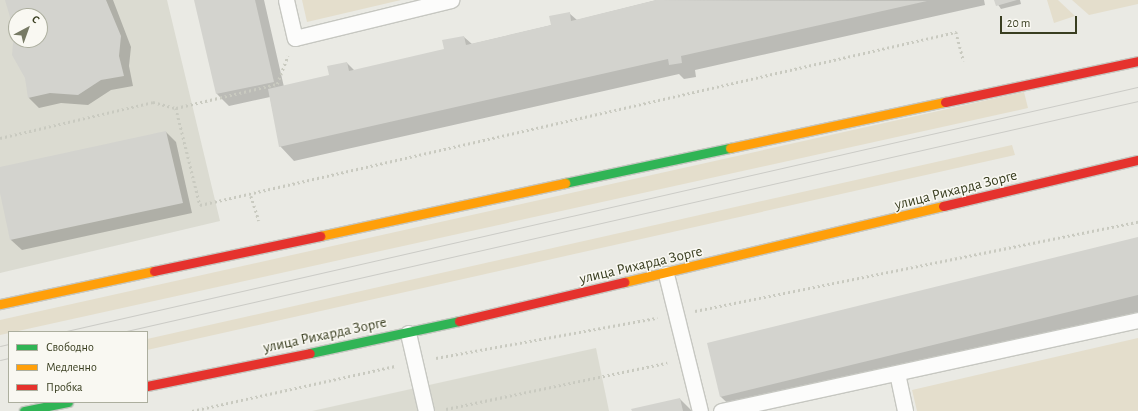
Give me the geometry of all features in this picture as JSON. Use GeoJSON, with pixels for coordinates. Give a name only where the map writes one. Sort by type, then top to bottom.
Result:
{"type":"FeatureCollection","features":[{"type":"Feature","properties":{"kind":"street"},"geometry":{"type":"LineString","coordinates":[[0,304],[1138,61]]}},
{"type":"Feature","properties":{"kind":"street","name":"улица Рихарда Зорге"},"geometry":{"type":"LineString","coordinates":[[148,386],[408,333],[666,274],[1138,160]]}},
{"type":"Feature","properties":{"kind":"street"},"geometry":{"type":"LineString","coordinates":[[24,411],[63,403]]}},
{"type":"Feature","properties":{"kind":"lane"},"geometry":{"type":"LineString","coordinates":[[286,0],[295,38],[451,0]]}},
{"type":"Feature","properties":{"kind":"lane"},"geometry":{"type":"LineString","coordinates":[[666,274],[700,411]]}},
{"type":"Feature","properties":{"kind":"lane"},"geometry":{"type":"LineString","coordinates":[[721,411],[1138,320]]}},
{"type":"Feature","properties":{"kind":"lane"},"geometry":{"type":"LineString","coordinates":[[408,333],[426,411]]}},
{"type":"Feature","properties":{"kind":"lane"},"geometry":{"type":"LineString","coordinates":[[897,373],[905,411]]}},
{"type":"Feature","properties":{"kind":"path"},"geometry":{"type":"LineString","coordinates":[[176,108],[200,205],[251,196],[956,32],[964,61]]}},
{"type":"Feature","properties":{"kind":"path"},"geometry":{"type":"LineString","coordinates":[[0,138],[153,102],[176,108],[277,84],[295,38]]}},
{"type":"Feature","properties":{"kind":"path"},"geometry":{"type":"LineString","coordinates":[[251,196],[259,222]]}},
{"type":"Feature","properties":{"kind":"path"},"geometry":{"type":"LineString","coordinates":[[444,409],[687,358]]}},
{"type":"Feature","properties":{"kind":"shaded area"},"geometry":{"type":"Polygon","coordinates":[[[0,0],[167,0],[220,221],[0,273],[0,0]]]}},
{"type":"Feature","properties":{"kind":"shaded area"},"geometry":{"type":"Polygon","coordinates":[[[302,0],[401,0],[307,22],[302,0]]]}},
{"type":"Feature","properties":{"kind":"shaded area"},"geometry":{"type":"Polygon","coordinates":[[[1047,0],[1058,0],[1075,16],[1054,23],[1047,0]]]}},
{"type":"Feature","properties":{"kind":"shaded area"},"geometry":{"type":"Polygon","coordinates":[[[1072,0],[1138,0],[1138,4],[1089,15],[1072,0]]]}},
{"type":"Feature","properties":{"kind":"shaded area"},"geometry":{"type":"Polygon","coordinates":[[[1024,92],[1028,108],[18,331],[8,331],[8,333],[0,335],[0,320],[1024,92]]]}},
{"type":"Feature","properties":{"kind":"shaded area"},"geometry":{"type":"Polygon","coordinates":[[[1012,145],[1015,155],[148,350],[148,339],[1012,145]]]}},
{"type":"Feature","properties":{"kind":"shaded area"},"geometry":{"type":"Polygon","coordinates":[[[1138,338],[1138,411],[917,411],[912,390],[1138,338]]]}},
{"type":"Feature","properties":{"kind":"shaded area"},"geometry":{"type":"Polygon","coordinates":[[[596,348],[609,411],[312,411],[596,348]]]}},
{"type":"Feature","properties":{"kind":"building"},"geometry":{"type":"Polygon","coordinates":[[[5,0],[106,0],[121,36],[119,56],[124,76],[101,80],[78,95],[50,93],[28,98],[25,78],[12,55],[13,48],[48,48],[48,8],[8,8],[8,10],[5,0]]]}},
{"type":"Feature","properties":{"kind":"building"},"geometry":{"type":"Polygon","coordinates":[[[194,0],[255,0],[274,82],[216,94],[194,0]]]}},
{"type":"Feature","properties":{"kind":"building"},"geometry":{"type":"Polygon","coordinates":[[[656,0],[927,1],[681,56],[682,63],[669,65],[668,59],[279,147],[268,89],[329,75],[327,66],[347,62],[349,71],[444,49],[442,40],[464,36],[466,45],[551,25],[549,16],[570,12],[571,21],[656,0]]]}},
{"type":"Feature","properties":{"kind":"building"},"geometry":{"type":"Polygon","coordinates":[[[994,0],[1017,0],[996,6],[994,0]]]}},
{"type":"Feature","properties":{"kind":"building"},"geometry":{"type":"Polygon","coordinates":[[[166,131],[183,203],[10,240],[0,193],[0,167],[166,131]]]}},
{"type":"Feature","properties":{"kind":"building"},"geometry":{"type":"Polygon","coordinates":[[[1138,237],[1138,295],[720,397],[707,343],[1138,237]]]}},
{"type":"Feature","properties":{"kind":"building"},"geometry":{"type":"Polygon","coordinates":[[[680,398],[683,411],[632,411],[631,409],[680,398]]]}},
{"type":"Feature","properties":{"kind":"tram line"},"geometry":{"type":"LineString","coordinates":[[66,331],[1138,87]]}},
{"type":"Feature","properties":{"kind":"tram line"},"geometry":{"type":"LineString","coordinates":[[126,331],[1138,101]]}},
{"type":"Feature","properties":{"kind":"tram line"},"geometry":{"type":"LineString","coordinates":[[0,346],[8,344]]}},
{"type":"Feature","properties":{"kind":"tram line"},"geometry":{"type":"LineString","coordinates":[[0,360],[8,358]]}},
{"type":"Feature","properties":{"kind":"traffic: fast"},"geometry":{"type":"LineString","coordinates":[[565,183],[730,148]]}},
{"type":"Feature","properties":{"kind":"traffic: fast"},"geometry":{"type":"LineString","coordinates":[[310,353],[459,321]]}},
{"type":"Feature","properties":{"kind":"traffic: fast"},"geometry":{"type":"LineString","coordinates":[[24,411],[63,403]]}},
{"type":"Feature","properties":{"kind":"traffic: slow"},"geometry":{"type":"LineString","coordinates":[[730,148],[945,102]]}},
{"type":"Feature","properties":{"kind":"traffic: slow"},"geometry":{"type":"LineString","coordinates":[[320,236],[565,183]]}},
{"type":"Feature","properties":{"kind":"traffic: slow"},"geometry":{"type":"LineString","coordinates":[[624,282],[943,206]]}},
{"type":"Feature","properties":{"kind":"traffic: slow"},"geometry":{"type":"LineString","coordinates":[[0,304],[154,271]]}},
{"type":"Feature","properties":{"kind":"traffic: jam"},"geometry":{"type":"LineString","coordinates":[[945,102],[1138,61]]}},
{"type":"Feature","properties":{"kind":"traffic: jam"},"geometry":{"type":"LineString","coordinates":[[943,206],[1138,160]]}},
{"type":"Feature","properties":{"kind":"traffic: jam"},"geometry":{"type":"LineString","coordinates":[[154,271],[320,236]]}},
{"type":"Feature","properties":{"kind":"traffic: jam"},"geometry":{"type":"LineString","coordinates":[[459,321],[624,282]]}},
{"type":"Feature","properties":{"kind":"traffic: jam"},"geometry":{"type":"LineString","coordinates":[[148,386],[310,353]]}}]}
